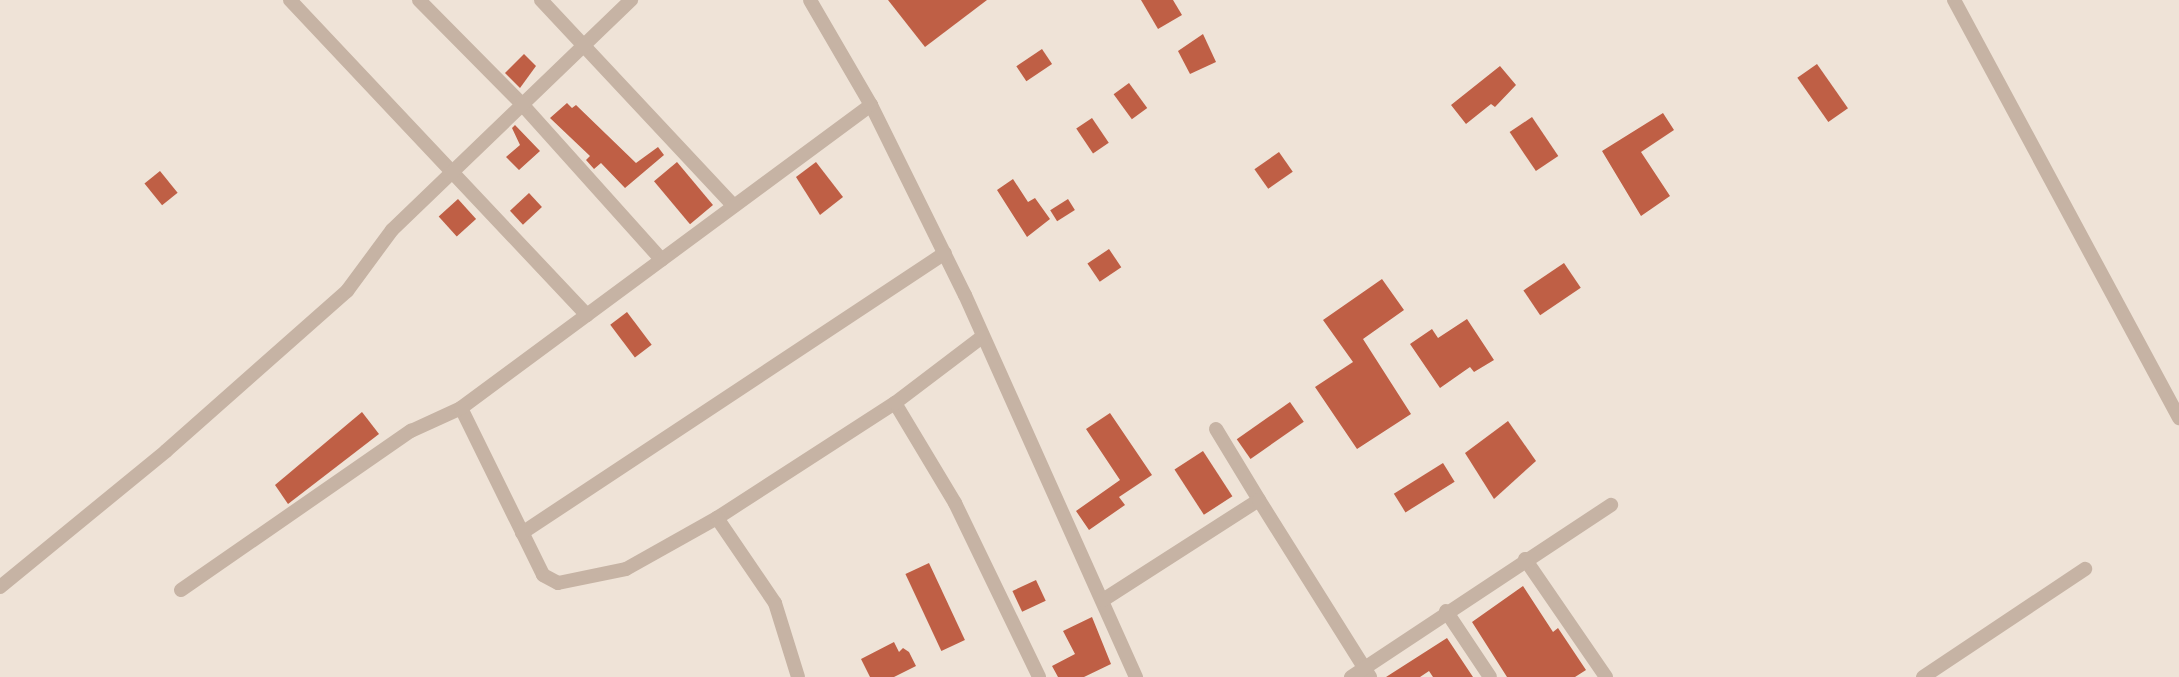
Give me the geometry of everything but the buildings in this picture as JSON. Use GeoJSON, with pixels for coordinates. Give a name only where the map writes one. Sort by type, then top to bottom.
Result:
{"type":"FeatureCollection","features":[{"type":"Feature","properties":{"kind":"street"},"geometry":{"type":"LineString","coordinates":[[290,0],[587,315]]}},
{"type":"Feature","properties":{"kind":"street"},"geometry":{"type":"LineString","coordinates":[[419,0],[520,103],[662,260]]}},
{"type":"Feature","properties":{"kind":"street"},"geometry":{"type":"LineString","coordinates":[[541,0],[734,206]]}},
{"type":"Feature","properties":{"kind":"street"},"geometry":{"type":"LineString","coordinates":[[0,587],[166,451],[347,291],[392,230],[453,173],[520,103],[631,0]]}},
{"type":"Feature","properties":{"kind":"street"},"geometry":{"type":"LineString","coordinates":[[810,0],[871,105],[945,253],[1103,600],[1130,675]]}},
{"type":"Feature","properties":{"kind":"street"},"geometry":{"type":"LineString","coordinates":[[1954,0],[2179,418]]}},
{"type":"Feature","properties":{"kind":"street"},"geometry":{"type":"LineString","coordinates":[[181,590],[411,431],[461,408],[871,105]]}},
{"type":"Feature","properties":{"kind":"street"},"geometry":{"type":"LineString","coordinates":[[522,533],[945,253]]}},
{"type":"Feature","properties":{"kind":"street"},"geometry":{"type":"LineString","coordinates":[[461,408],[543,575],[558,583],[626,569],[718,518],[895,402],[982,337]]}},
{"type":"Feature","properties":{"kind":"street"},"geometry":{"type":"LineString","coordinates":[[895,402],[955,503],[1039,677]]}},
{"type":"Feature","properties":{"kind":"street"},"geometry":{"type":"LineString","coordinates":[[1216,429],[1367,673]]}},
{"type":"Feature","properties":{"kind":"street"},"geometry":{"type":"LineString","coordinates":[[1103,600],[1259,500]]}},
{"type":"Feature","properties":{"kind":"street"},"geometry":{"type":"LineString","coordinates":[[1351,677],[1367,673],[1446,611],[1611,505]]}},
{"type":"Feature","properties":{"kind":"street"},"geometry":{"type":"LineString","coordinates":[[718,518],[775,603],[798,677]]}},
{"type":"Feature","properties":{"kind":"street"},"geometry":{"type":"LineString","coordinates":[[1525,559],[1606,677]]}},
{"type":"Feature","properties":{"kind":"street"},"geometry":{"type":"LineString","coordinates":[[1923,677],[2085,569]]}},
{"type":"Feature","properties":{"kind":"street"},"geometry":{"type":"LineString","coordinates":[[1446,611],[1490,677]]}}]}
